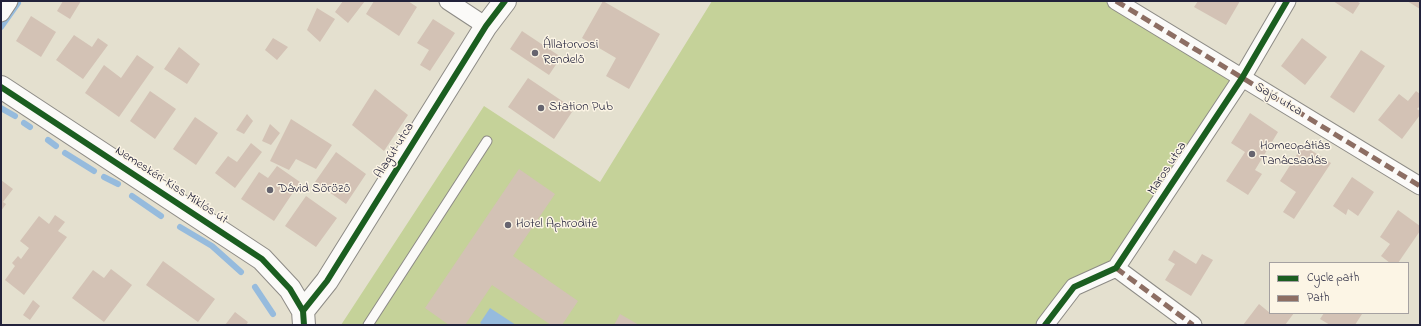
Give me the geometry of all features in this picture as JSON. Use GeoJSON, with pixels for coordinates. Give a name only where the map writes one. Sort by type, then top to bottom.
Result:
{"type":"FeatureCollection","features":[{"type":"Feature","properties":{"kind":"street"},"geometry":{"type":"LineString","coordinates":[[1,13],[9,1]]}},
{"type":"Feature","properties":{"kind":"street"},"geometry":{"type":"LineString","coordinates":[[448,1],[486,26]]}},
{"type":"Feature","properties":{"kind":"street","name":"Alagút utca"},"geometry":{"type":"LineString","coordinates":[[303,318],[486,26],[505,1]]}},
{"type":"Feature","properties":{"kind":"street","name":"Sajó utca"},"geometry":{"type":"LineString","coordinates":[[1116,1],[1420,186]]}},
{"type":"Feature","properties":{"kind":"street","name":"Maros utca"},"geometry":{"type":"LineString","coordinates":[[1116,268],[1242,78],[1287,1]]}},
{"type":"Feature","properties":{"kind":"street","name":"Nemeskéri-Kiss Miklós út"},"geometry":{"type":"LineString","coordinates":[[1,87],[262,259],[290,289],[303,318]]}},
{"type":"Feature","properties":{"kind":"street"},"geometry":{"type":"LineString","coordinates":[[1045,325],[1074,287],[1116,268],[1193,325]]}},
{"type":"Feature","properties":{"kind":"lane"},"geometry":{"type":"LineString","coordinates":[[368,325],[487,141]]}},
{"type":"Feature","properties":{"kind":"green space"},"geometry":{"type":"Polygon","coordinates":[[[712,1],[1116,1],[1242,78],[1116,268],[1074,287],[1045,325],[341,325],[484,106],[600,182],[712,1]]]}},
{"type":"Feature","properties":{"kind":"water"},"geometry":{"type":"Polygon","coordinates":[[[490,308],[516,325],[483,325],[480,323],[490,308]]]}},
{"type":"Feature","properties":{"kind":"building"},"geometry":{"type":"Polygon","coordinates":[[[63,1],[81,1],[70,19],[57,11],[63,1]]]}},
{"type":"Feature","properties":{"kind":"building"},"geometry":{"type":"Polygon","coordinates":[[[343,1],[365,1],[348,23],[335,12],[343,1]]]}},
{"type":"Feature","properties":{"kind":"building"},"geometry":{"type":"Polygon","coordinates":[[[374,1],[408,1],[417,7],[399,36],[366,14],[374,1]]]}},
{"type":"Feature","properties":{"kind":"building"},"geometry":{"type":"Polygon","coordinates":[[[603,1],[660,34],[629,89],[606,76],[616,58],[582,38],[603,1]]]}},
{"type":"Feature","properties":{"kind":"building"},"geometry":{"type":"Polygon","coordinates":[[[1198,1],[1240,1],[1226,25],[1194,7],[1198,1]]]}},
{"type":"Feature","properties":{"kind":"building"},"geometry":{"type":"Polygon","coordinates":[[[1333,1],[1356,1],[1360,3],[1353,14],[1333,1]]]}},
{"type":"Feature","properties":{"kind":"building"},"geometry":{"type":"Polygon","coordinates":[[[1407,1],[1420,1],[1420,9],[1407,1]]]}},
{"type":"Feature","properties":{"kind":"building"},"geometry":{"type":"Polygon","coordinates":[[[317,8],[335,19],[320,42],[307,30],[317,8]]]}},
{"type":"Feature","properties":{"kind":"building"},"geometry":{"type":"Polygon","coordinates":[[[31,16],[56,32],[41,57],[16,41],[31,16]]]}},
{"type":"Feature","properties":{"kind":"building"},"geometry":{"type":"Polygon","coordinates":[[[433,19],[455,33],[430,71],[420,65],[429,50],[417,43],[433,19]]]}},
{"type":"Feature","properties":{"kind":"building","name":"Állatorvosi Rendelő"},"geometry":{"type":"Polygon","coordinates":[[[522,31],[561,57],[549,75],[510,49],[522,31]]]}},
{"type":"Feature","properties":{"kind":"building"},"geometry":{"type":"Polygon","coordinates":[[[74,35],[92,47],[98,38],[108,45],[83,79],[56,60],[74,35]]]}},
{"type":"Feature","properties":{"kind":"building"},"geometry":{"type":"Polygon","coordinates":[[[273,38],[288,47],[277,60],[265,50],[273,38]]]}},
{"type":"Feature","properties":{"kind":"building"},"geometry":{"type":"Polygon","coordinates":[[[1302,38],[1327,57],[1305,85],[1281,66],[1302,38]]]}},
{"type":"Feature","properties":{"kind":"building"},"geometry":{"type":"Polygon","coordinates":[[[179,47],[200,64],[187,84],[164,69],[179,47]]]}},
{"type":"Feature","properties":{"kind":"building"},"geometry":{"type":"Polygon","coordinates":[[[1361,50],[1385,66],[1354,113],[1330,97],[1361,50]]]}},
{"type":"Feature","properties":{"kind":"building"},"geometry":{"type":"Polygon","coordinates":[[[137,55],[154,67],[119,117],[85,93],[104,65],[121,78],[137,55]]]}},
{"type":"Feature","properties":{"kind":"building","name":"Station Pub"},"geometry":{"type":"Polygon","coordinates":[[[528,78],[574,109],[554,139],[508,107],[528,78]]]}},
{"type":"Feature","properties":{"kind":"building"},"geometry":{"type":"Polygon","coordinates":[[[375,89],[408,115],[384,151],[352,125],[375,89]]]}},
{"type":"Feature","properties":{"kind":"building"},"geometry":{"type":"Polygon","coordinates":[[[150,91],[176,109],[155,139],[130,121],[150,91]]]}},
{"type":"Feature","properties":{"kind":"building"},"geometry":{"type":"Polygon","coordinates":[[[1416,91],[1420,94],[1420,106],[1417,109],[1420,111],[1420,115],[1402,139],[1378,120],[1399,94],[1408,101],[1416,91]]]}},
{"type":"Feature","properties":{"kind":"building"},"geometry":{"type":"Polygon","coordinates":[[[1250,113],[1278,132],[1255,170],[1262,174],[1248,195],[1226,181],[1245,152],[1231,143],[1250,113]]]}},
{"type":"Feature","properties":{"kind":"building"},"geometry":{"type":"Polygon","coordinates":[[[247,114],[253,121],[244,134],[236,130],[247,114]]]}},
{"type":"Feature","properties":{"kind":"building"},"geometry":{"type":"Polygon","coordinates":[[[195,117],[218,133],[196,165],[173,149],[195,117]]]}},
{"type":"Feature","properties":{"kind":"building"},"geometry":{"type":"Polygon","coordinates":[[[291,119],[332,145],[316,169],[296,159],[289,170],[270,161],[291,119]]]}},
{"type":"Feature","properties":{"kind":"building"},"geometry":{"type":"Polygon","coordinates":[[[270,124],[280,133],[271,145],[262,141],[270,124]]]}},
{"type":"Feature","properties":{"kind":"building"},"geometry":{"type":"Polygon","coordinates":[[[251,143],[262,152],[235,188],[215,173],[228,156],[237,162],[251,143]]]}},
{"type":"Feature","properties":{"kind":"building"},"geometry":{"type":"Polygon","coordinates":[[[1303,145],[1331,163],[1294,219],[1283,212],[1296,192],[1280,181],[1303,145]]]}},
{"type":"Feature","properties":{"kind":"building"},"geometry":{"type":"Polygon","coordinates":[[[336,152],[366,174],[346,204],[315,182],[336,152]]]}},
{"type":"Feature","properties":{"kind":"building","name":"Dávid Söröző"},"geometry":{"type":"Polygon","coordinates":[[[277,166],[300,182],[274,221],[241,199],[259,172],[268,178],[277,166]]]}},
{"type":"Feature","properties":{"kind":"building","name":"Hotel Aphrodité"},"geometry":{"type":"Polygon","coordinates":[[[519,169],[555,194],[513,256],[578,301],[562,325],[551,325],[492,285],[465,325],[449,325],[425,308],[519,169]]]}},
{"type":"Feature","properties":{"kind":"building"},"geometry":{"type":"Polygon","coordinates":[[[1352,177],[1374,192],[1358,216],[1348,209],[1346,215],[1333,206],[1352,177]]]}},
{"type":"Feature","properties":{"kind":"building"},"geometry":{"type":"Polygon","coordinates":[[[1,180],[13,189],[3,202],[6,204],[1,211],[1,180]]]}},
{"type":"Feature","properties":{"kind":"building"},"geometry":{"type":"Polygon","coordinates":[[[306,196],[337,218],[316,247],[285,226],[306,196]]]}},
{"type":"Feature","properties":{"kind":"building"},"geometry":{"type":"Polygon","coordinates":[[[1398,210],[1420,226],[1420,231],[1399,262],[1389,262],[1381,256],[1390,244],[1380,237],[1398,210]]]}},
{"type":"Feature","properties":{"kind":"building"},"geometry":{"type":"Polygon","coordinates":[[[55,215],[65,222],[58,231],[67,237],[24,295],[5,280],[15,266],[12,263],[18,256],[21,259],[29,248],[20,241],[39,216],[49,224],[55,215]]]}},
{"type":"Feature","properties":{"kind":"building"},"geometry":{"type":"Polygon","coordinates":[[[1174,250],[1196,264],[1202,254],[1213,260],[1191,296],[1165,280],[1175,264],[1168,260],[1174,250]]]}},
{"type":"Feature","properties":{"kind":"building"},"geometry":{"type":"Polygon","coordinates":[[[163,261],[215,299],[198,322],[146,285],[163,261]]]}},
{"type":"Feature","properties":{"kind":"building"},"geometry":{"type":"Polygon","coordinates":[[[111,269],[132,285],[104,322],[72,298],[93,270],[104,278],[111,269]]]}},
{"type":"Feature","properties":{"kind":"building"},"geometry":{"type":"Polygon","coordinates":[[[33,300],[40,306],[30,320],[23,315],[33,300]]]}},
{"type":"Feature","properties":{"kind":"building"},"geometry":{"type":"Polygon","coordinates":[[[1259,304],[1269,312],[1269,314],[1293,314],[1285,325],[1243,325],[1259,304]]]}},
{"type":"Feature","properties":{"kind":"building"},"geometry":{"type":"Polygon","coordinates":[[[235,312],[248,322],[246,325],[225,325],[235,312]]]}},
{"type":"Feature","properties":{"kind":"building"},"geometry":{"type":"Polygon","coordinates":[[[620,314],[639,325],[614,325],[620,314]]]}},
{"type":"Feature","properties":{"kind":"building"},"geometry":{"type":"Polygon","coordinates":[[[1323,314],[1362,314],[1355,325],[1330,325],[1320,319],[1323,314]]]}},
{"type":"Feature","properties":{"kind":"waterway"},"geometry":{"type":"LineString","coordinates":[[1,27],[18,3]]}},
{"type":"Feature","properties":{"kind":"waterway"},"geometry":{"type":"LineString","coordinates":[[1,108],[15,116]]}},
{"type":"Feature","properties":{"kind":"waterway"},"geometry":{"type":"LineString","coordinates":[[24,123],[30,127]]}},
{"type":"Feature","properties":{"kind":"waterway"},"geometry":{"type":"LineString","coordinates":[[48,140],[56,146]]}},
{"type":"Feature","properties":{"kind":"waterway"},"geometry":{"type":"LineString","coordinates":[[65,153],[94,171]]}},
{"type":"Feature","properties":{"kind":"waterway"},"geometry":{"type":"LineString","coordinates":[[104,177],[118,184]]}},
{"type":"Feature","properties":{"kind":"waterway"},"geometry":{"type":"LineString","coordinates":[[132,196],[161,216]]}},
{"type":"Feature","properties":{"kind":"waterway"},"geometry":{"type":"LineString","coordinates":[[180,227],[212,246],[241,272]]}},
{"type":"Feature","properties":{"kind":"waterway"},"geometry":{"type":"LineString","coordinates":[[255,287],[273,314]]}},
{"type":"Feature","properties":{"kind":"marked path"},"geometry":{"type":"LineString","coordinates":[[1116,1],[1420,186]]}},
{"type":"Feature","properties":{"kind":"marked path"},"geometry":{"type":"LineString","coordinates":[[1116,268],[1193,325]]}},
{"type":"Feature","properties":{"kind":"cycle path"},"geometry":{"type":"LineString","coordinates":[[303,311],[327,281],[486,26],[505,1]]}},
{"type":"Feature","properties":{"kind":"cycle path"},"geometry":{"type":"LineString","coordinates":[[1045,325],[1074,287],[1116,268],[1242,78],[1287,1]]}},
{"type":"Feature","properties":{"kind":"cycle path"},"geometry":{"type":"LineString","coordinates":[[1,87],[262,259],[290,289],[303,311],[304,325]]}},
{"type":"Feature","properties":{"kind":"place","name":"Állatorvosi Rendelő"},"geometry":{"type":"Point","coordinates":[535,53]}},
{"type":"Feature","properties":{"kind":"place","name":"Station Pub"},"geometry":{"type":"Point","coordinates":[541,108]}},
{"type":"Feature","properties":{"kind":"place","name":"Homeopátiás Tanácsadás"},"geometry":{"type":"Point","coordinates":[1252,154]}},
{"type":"Feature","properties":{"kind":"place","name":"Dávid Söröző"},"geometry":{"type":"Point","coordinates":[270,190]}},
{"type":"Feature","properties":{"kind":"place","name":"Hotel Aphrodité"},"geometry":{"type":"Point","coordinates":[508,225]}}]}
